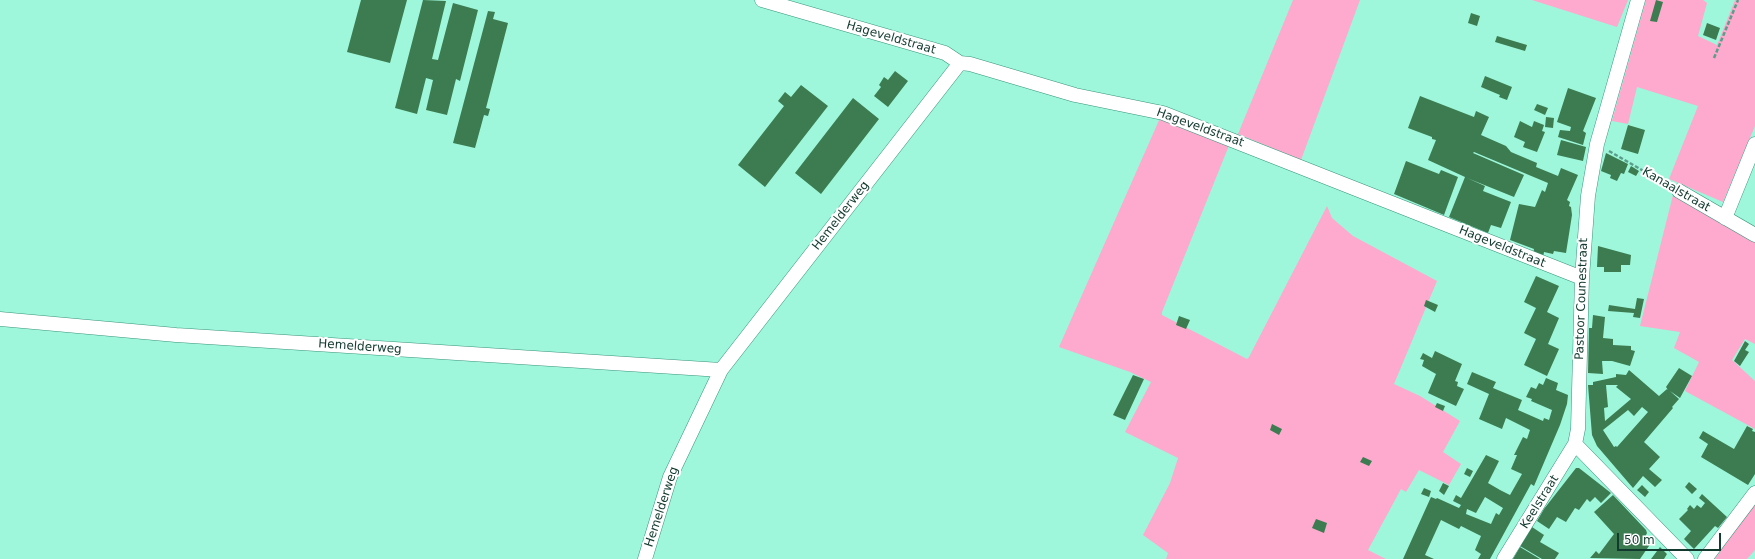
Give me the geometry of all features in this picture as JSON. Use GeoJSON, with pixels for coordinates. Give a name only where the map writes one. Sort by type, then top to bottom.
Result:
{"type":"FeatureCollection","features":[{"type":"Feature","properties":{"kind":"street","name":"Hageveldstraat"},"geometry":{"type":"LineString","coordinates":[[762,0],[945,54],[960,63],[970,64],[1075,95],[1163,113],[1582,278]]}},
{"type":"Feature","properties":{"kind":"street","name":"Pastoor Counestraat"},"geometry":{"type":"LineString","coordinates":[[1575,444],[1578,429],[1582,278],[1588,196],[1597,144],[1638,0]]}},
{"type":"Feature","properties":{"kind":"street","name":"Hemelderweg"},"geometry":{"type":"LineString","coordinates":[[645,559],[670,477],[721,370],[960,63]]}},
{"type":"Feature","properties":{"kind":"street"},"geometry":{"type":"LineString","coordinates":[[1725,218],[1755,144]]}},
{"type":"Feature","properties":{"kind":"street","name":"Kanaalstraat"},"geometry":{"type":"LineString","coordinates":[[1679,192],[1755,234]]}},
{"type":"Feature","properties":{"kind":"street","name":"Hemelderweg"},"geometry":{"type":"LineString","coordinates":[[0,319],[176,335],[721,370]]}},
{"type":"Feature","properties":{"kind":"street"},"geometry":{"type":"LineString","coordinates":[[1575,444],[1687,559]]}},
{"type":"Feature","properties":{"kind":"street","name":"Keelstraat"},"geometry":{"type":"LineString","coordinates":[[1504,559],[1575,444]]}},
{"type":"Feature","properties":{"kind":"street"},"geometry":{"type":"LineString","coordinates":[[1705,559],[1755,493]]}},
{"type":"Feature","properties":{"kind":"path"},"geometry":{"type":"LineString","coordinates":[[1714,58],[1738,0]]}},
{"type":"Feature","properties":{"kind":"path","name":"Kanaalstraat"},"geometry":{"type":"LineString","coordinates":[[1597,144],[1679,192]]}},
{"type":"Feature","properties":{"kind":"shaded area"},"geometry":{"type":"Polygon","coordinates":[[[1293,0],[1360,0],[1301,160],[1238,134],[1293,0]]]}},
{"type":"Feature","properties":{"kind":"shaded area"},"geometry":{"type":"Polygon","coordinates":[[[1532,0],[1628,0],[1617,27],[1532,0]]]}},
{"type":"Feature","properties":{"kind":"shaded area"},"geometry":{"type":"Polygon","coordinates":[[[1646,0],[1703,0],[1707,3],[1698,36],[1717,45],[1735,0],[1755,0],[1755,126],[1723,202],[1669,179],[1698,106],[1637,87],[1628,124],[1612,121],[1646,0]]]}},
{"type":"Feature","properties":{"kind":"shaded area"},"geometry":{"type":"Polygon","coordinates":[[[1160,118],[1230,143],[1162,315],[1247,359],[1327,206],[1332,218],[1353,236],[1437,281],[1394,384],[1420,396],[1460,421],[1443,452],[1461,464],[1449,485],[1419,470],[1406,492],[1401,489],[1368,550],[1386,559],[1166,559],[1168,553],[1143,535],[1170,483],[1178,458],[1125,432],[1151,382],[1130,372],[1059,347],[1160,118]]]}},
{"type":"Feature","properties":{"kind":"shaded area"},"geometry":{"type":"Polygon","coordinates":[[[1674,191],[1755,241],[1755,344],[1745,339],[1732,360],[1755,381],[1755,429],[1685,391],[1699,362],[1674,348],[1680,332],[1640,326],[1674,191]]]}},
{"type":"Feature","properties":{"kind":"shaded area"},"geometry":{"type":"Polygon","coordinates":[[[1755,500],[1755,550],[1747,559],[1715,559],[1755,500]]]}},
{"type":"Feature","properties":{"kind":"building"},"geometry":{"type":"Polygon","coordinates":[[[361,0],[407,0],[390,63],[347,52],[361,0]]]}},
{"type":"Feature","properties":{"kind":"building"},"geometry":{"type":"Polygon","coordinates":[[[423,0],[446,1],[432,59],[438,60],[453,3],[478,10],[460,81],[456,79],[447,115],[426,110],[433,80],[426,78],[417,114],[395,108],[423,0]]]}},
{"type":"Feature","properties":{"kind":"building"},"geometry":{"type":"Polygon","coordinates":[[[1656,0],[1663,2],[1657,22],[1650,21],[1656,0]]]}},
{"type":"Feature","properties":{"kind":"building"},"geometry":{"type":"Polygon","coordinates":[[[488,11],[495,12],[493,19],[508,23],[486,108],[490,109],[488,116],[484,115],[475,148],[453,143],[488,11]]]}},
{"type":"Feature","properties":{"kind":"building"},"geometry":{"type":"Polygon","coordinates":[[[1471,13],[1480,16],[1477,26],[1468,23],[1471,13]]]}},
{"type":"Feature","properties":{"kind":"building"},"geometry":{"type":"Polygon","coordinates":[[[1707,23],[1720,28],[1716,40],[1703,35],[1707,23]]]}},
{"type":"Feature","properties":{"kind":"building"},"geometry":{"type":"Polygon","coordinates":[[[1497,36],[1527,45],[1525,51],[1495,42],[1497,36]]]}},
{"type":"Feature","properties":{"kind":"building"},"geometry":{"type":"Polygon","coordinates":[[[895,71],[908,81],[888,107],[874,96],[881,87],[879,85],[884,77],[888,80],[895,71]]]}},
{"type":"Feature","properties":{"kind":"building"},"geometry":{"type":"Polygon","coordinates":[[[1485,76],[1512,87],[1507,100],[1499,97],[1500,95],[1481,87],[1485,76]]]}},
{"type":"Feature","properties":{"kind":"building"},"geometry":{"type":"Polygon","coordinates":[[[801,85],[828,106],[765,187],[738,165],[784,106],[778,101],[785,92],[791,97],[801,85]]]}},
{"type":"Feature","properties":{"kind":"building"},"geometry":{"type":"Polygon","coordinates":[[[1568,88],[1596,98],[1583,131],[1586,133],[1583,145],[1558,137],[1560,130],[1570,131],[1571,127],[1557,122],[1568,88]]]}},
{"type":"Feature","properties":{"kind":"building"},"geometry":{"type":"Polygon","coordinates":[[[1420,96],[1474,117],[1476,111],[1489,117],[1481,135],[1506,146],[1511,152],[1537,163],[1536,167],[1558,176],[1561,168],[1578,175],[1567,200],[1570,202],[1569,206],[1571,207],[1572,215],[1566,253],[1554,251],[1553,254],[1544,252],[1543,258],[1533,254],[1534,249],[1510,240],[1519,204],[1535,207],[1542,190],[1545,192],[1548,183],[1474,152],[1473,153],[1524,175],[1514,197],[1467,178],[1485,186],[1483,191],[1511,202],[1501,228],[1491,225],[1488,233],[1449,217],[1465,177],[1428,160],[1436,140],[1408,128],[1420,96]]]}},
{"type":"Feature","properties":{"kind":"building"},"geometry":{"type":"Polygon","coordinates":[[[853,98],[879,119],[821,194],[795,173],[853,98]]]}},
{"type":"Feature","properties":{"kind":"building"},"geometry":{"type":"Polygon","coordinates":[[[1537,104],[1548,108],[1545,115],[1534,110],[1537,104]]]}},
{"type":"Feature","properties":{"kind":"building"},"geometry":{"type":"Polygon","coordinates":[[[1546,117],[1554,118],[1553,128],[1545,127],[1546,117]]]}},
{"type":"Feature","properties":{"kind":"building"},"geometry":{"type":"Polygon","coordinates":[[[1520,121],[1532,127],[1534,121],[1544,125],[1542,131],[1545,132],[1537,152],[1523,147],[1525,142],[1514,137],[1520,121]]]}},
{"type":"Feature","properties":{"kind":"building"},"geometry":{"type":"Polygon","coordinates":[[[1628,125],[1645,130],[1638,154],[1621,149],[1628,125]]]}},
{"type":"Feature","properties":{"kind":"building"},"geometry":{"type":"Polygon","coordinates":[[[1561,140],[1586,147],[1583,161],[1557,155],[1561,140]]]}},
{"type":"Feature","properties":{"kind":"building"},"geometry":{"type":"Polygon","coordinates":[[[1606,153],[1628,164],[1624,174],[1621,173],[1617,181],[1610,178],[1611,175],[1601,171],[1606,153]]]}},
{"type":"Feature","properties":{"kind":"building"},"geometry":{"type":"Polygon","coordinates":[[[1406,161],[1439,174],[1441,170],[1458,177],[1444,215],[1394,194],[1406,161]]]}},
{"type":"Feature","properties":{"kind":"building"},"geometry":{"type":"Polygon","coordinates":[[[1631,166],[1639,171],[1636,176],[1628,172],[1631,166]]]}},
{"type":"Feature","properties":{"kind":"building"},"geometry":{"type":"Polygon","coordinates":[[[1598,246],[1631,255],[1630,265],[1621,265],[1621,272],[1604,272],[1604,267],[1597,267],[1598,246]]]}},
{"type":"Feature","properties":{"kind":"building"},"geometry":{"type":"Polygon","coordinates":[[[1536,276],[1559,286],[1547,312],[1559,318],[1548,344],[1559,349],[1547,376],[1524,365],[1536,339],[1524,333],[1536,308],[1524,302],[1536,276]]]}},
{"type":"Feature","properties":{"kind":"building"},"geometry":{"type":"Polygon","coordinates":[[[1637,298],[1644,299],[1640,318],[1633,317],[1634,313],[1608,311],[1609,305],[1635,309],[1637,298]]]}},
{"type":"Feature","properties":{"kind":"building"},"geometry":{"type":"Polygon","coordinates":[[[1426,300],[1438,305],[1435,312],[1424,306],[1426,300]]]}},
{"type":"Feature","properties":{"kind":"building"},"geometry":{"type":"Polygon","coordinates":[[[1593,315],[1605,317],[1603,338],[1613,339],[1613,345],[1631,346],[1631,350],[1635,351],[1630,366],[1612,361],[1602,361],[1603,374],[1588,373],[1589,328],[1592,328],[1593,315]]]}},
{"type":"Feature","properties":{"kind":"building"},"geometry":{"type":"Polygon","coordinates":[[[1179,316],[1190,320],[1186,329],[1176,325],[1179,316]]]}},
{"type":"Feature","properties":{"kind":"building"},"geometry":{"type":"Polygon","coordinates":[[[1745,341],[1749,344],[1745,350],[1749,352],[1740,366],[1734,361],[1745,341]]]}},
{"type":"Feature","properties":{"kind":"building"},"geometry":{"type":"Polygon","coordinates":[[[1435,351],[1462,364],[1455,381],[1458,382],[1457,386],[1464,389],[1456,406],[1428,393],[1436,374],[1422,366],[1424,360],[1420,359],[1423,353],[1432,358],[1435,351]]]}},
{"type":"Feature","properties":{"kind":"building"},"geometry":{"type":"Polygon","coordinates":[[[1679,368],[1692,376],[1680,398],[1670,391],[1679,399],[1644,442],[1660,457],[1649,469],[1662,480],[1655,487],[1643,476],[1633,488],[1597,446],[1592,435],[1588,385],[1593,385],[1593,382],[1616,377],[1616,374],[1626,375],[1629,370],[1659,396],[1667,389],[1668,390],[1666,387],[1679,368]],[[1606,385],[1608,407],[1604,408],[1605,421],[1631,399],[1616,387],[1618,385],[1606,385]],[[1642,407],[1634,416],[1628,410],[1603,430],[1614,447],[1617,447],[1648,412],[1642,407]]]}},
{"type":"Feature","properties":{"kind":"building"},"geometry":{"type":"Polygon","coordinates":[[[1472,372],[1496,382],[1493,388],[1522,400],[1518,410],[1543,421],[1544,418],[1549,420],[1552,410],[1531,401],[1532,399],[1526,397],[1531,387],[1536,389],[1539,383],[1543,385],[1546,378],[1558,383],[1556,390],[1568,395],[1567,404],[1560,425],[1534,486],[1531,484],[1490,559],[1478,559],[1481,554],[1475,550],[1481,536],[1461,526],[1459,529],[1441,520],[1425,555],[1434,559],[1403,559],[1431,497],[1437,498],[1459,508],[1461,505],[1453,501],[1456,495],[1461,498],[1486,455],[1499,461],[1488,483],[1500,490],[1510,495],[1522,474],[1511,469],[1517,455],[1514,455],[1523,437],[1527,439],[1530,430],[1506,418],[1502,429],[1479,419],[1489,394],[1467,384],[1472,372]],[[1485,497],[1476,513],[1467,509],[1466,514],[1491,524],[1496,513],[1499,515],[1503,508],[1485,497]]]}},
{"type":"Feature","properties":{"kind":"building"},"geometry":{"type":"Polygon","coordinates":[[[1133,375],[1144,379],[1125,420],[1113,415],[1133,375]]]}},
{"type":"Feature","properties":{"kind":"building"},"geometry":{"type":"Polygon","coordinates":[[[1437,403],[1445,406],[1443,411],[1435,407],[1437,403]]]}},
{"type":"Feature","properties":{"kind":"building"},"geometry":{"type":"Polygon","coordinates":[[[1272,424],[1282,429],[1279,435],[1270,430],[1272,424]]]}},
{"type":"Feature","properties":{"kind":"building"},"geometry":{"type":"Polygon","coordinates":[[[1747,426],[1755,432],[1755,474],[1748,485],[1701,457],[1708,444],[1699,438],[1703,431],[1734,449],[1747,426]]]}},
{"type":"Feature","properties":{"kind":"building"},"geometry":{"type":"Polygon","coordinates":[[[1363,457],[1372,461],[1369,466],[1360,462],[1363,457]]]}},
{"type":"Feature","properties":{"kind":"building"},"geometry":{"type":"Polygon","coordinates":[[[1467,468],[1473,471],[1470,477],[1464,474],[1467,468]]]}},
{"type":"Feature","properties":{"kind":"building"},"geometry":{"type":"Polygon","coordinates":[[[1576,468],[1579,468],[1611,493],[1601,503],[1595,497],[1590,502],[1587,499],[1579,510],[1575,508],[1566,522],[1557,517],[1549,529],[1537,521],[1544,509],[1576,468]]]}},
{"type":"Feature","properties":{"kind":"building"},"geometry":{"type":"Polygon","coordinates":[[[1689,482],[1697,489],[1692,494],[1685,487],[1689,482]]]}},
{"type":"Feature","properties":{"kind":"building"},"geometry":{"type":"Polygon","coordinates":[[[1443,483],[1449,486],[1444,495],[1439,491],[1443,483]]]}},
{"type":"Feature","properties":{"kind":"building"},"geometry":{"type":"Polygon","coordinates":[[[1642,485],[1649,492],[1645,497],[1637,490],[1642,485]]]}},
{"type":"Feature","properties":{"kind":"building"},"geometry":{"type":"Polygon","coordinates":[[[1424,488],[1431,491],[1429,497],[1421,494],[1424,488]]]}},
{"type":"Feature","properties":{"kind":"building"},"geometry":{"type":"Polygon","coordinates":[[[1702,494],[1727,517],[1718,528],[1715,526],[1694,549],[1684,539],[1691,531],[1679,519],[1688,510],[1687,509],[1690,505],[1694,509],[1697,505],[1701,508],[1705,503],[1699,498],[1702,494]]]}},
{"type":"Feature","properties":{"kind":"building"},"geometry":{"type":"Polygon","coordinates":[[[1613,495],[1646,530],[1647,533],[1645,537],[1651,543],[1640,559],[1590,558],[1596,551],[1599,554],[1614,534],[1594,512],[1613,495]]]}},
{"type":"Feature","properties":{"kind":"building"},"geometry":{"type":"Polygon","coordinates":[[[1316,519],[1327,523],[1324,533],[1312,528],[1316,519]]]}},
{"type":"Feature","properties":{"kind":"building"},"geometry":{"type":"Polygon","coordinates":[[[1532,527],[1544,535],[1540,542],[1559,553],[1555,559],[1542,559],[1520,546],[1532,527]]]}},
{"type":"Feature","properties":{"kind":"building"},"geometry":{"type":"Polygon","coordinates":[[[1520,547],[1540,559],[1513,559],[1520,547]]]}},
{"type":"Feature","properties":{"kind":"building"},"geometry":{"type":"Polygon","coordinates":[[[1660,547],[1667,554],[1664,559],[1651,559],[1660,547]]]}}]}
